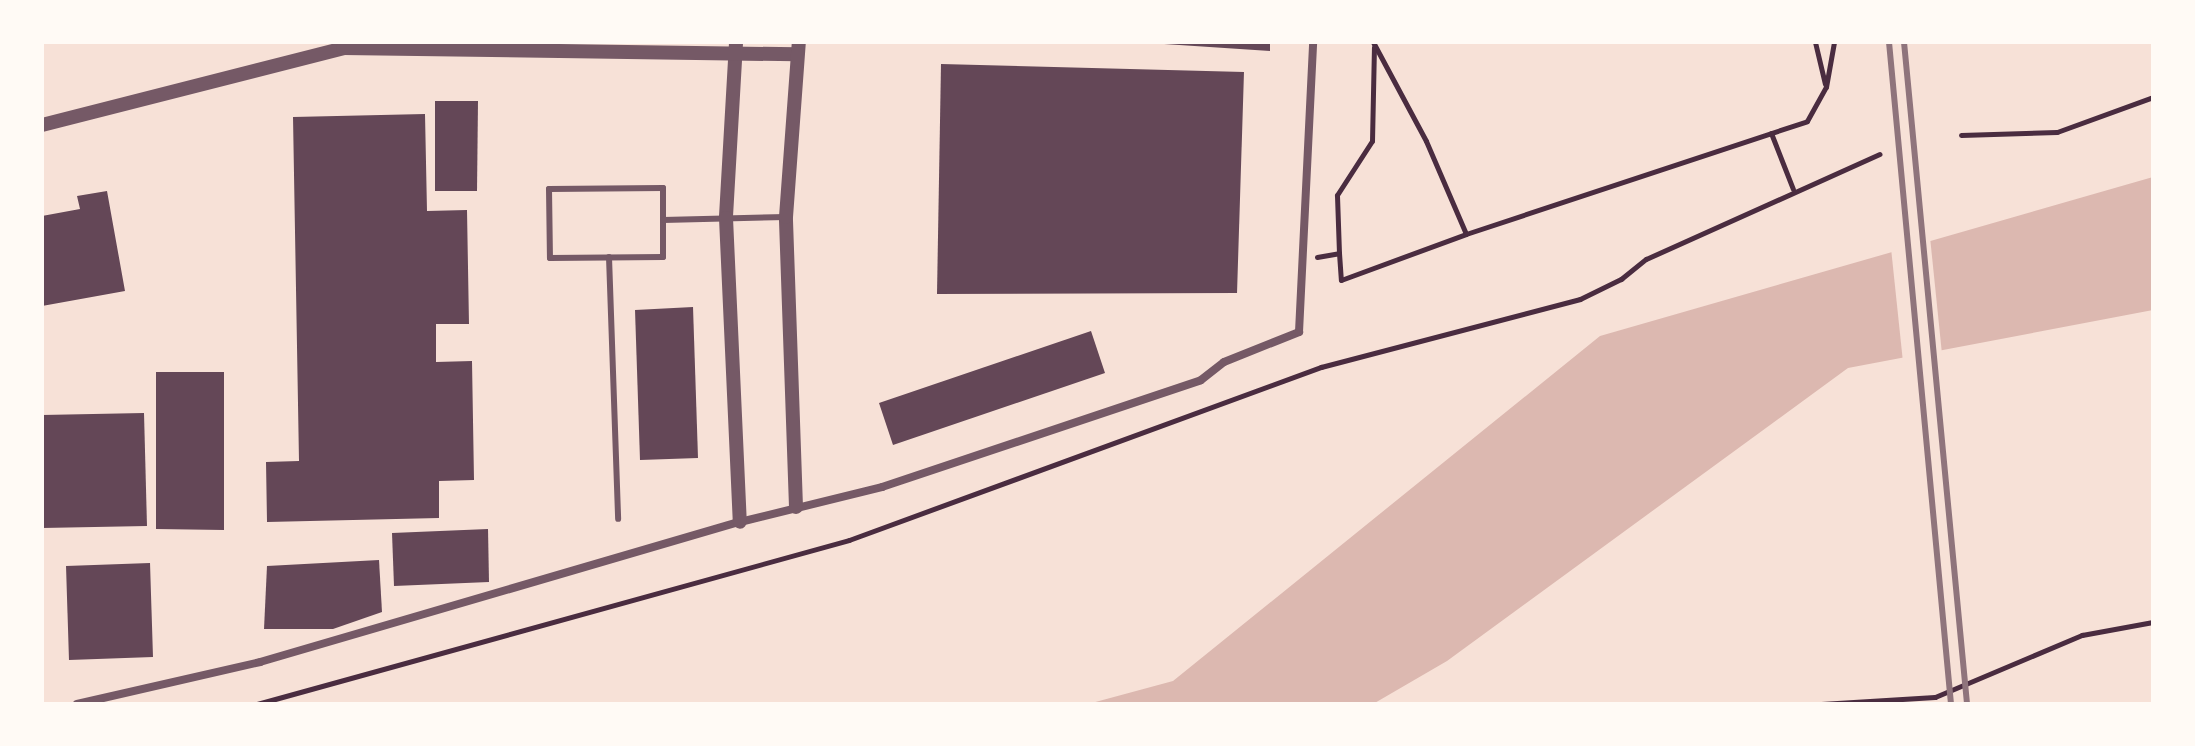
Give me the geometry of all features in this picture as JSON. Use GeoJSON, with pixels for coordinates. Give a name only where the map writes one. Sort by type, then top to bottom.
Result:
{"type":"FeatureCollection","features":[{"type":"Feature","properties":{"kind":"street"},"geometry":{"type":"LineString","coordinates":[[77,704],[260,662],[740,522],[882,487],[1201,380],[1224,362],[1299,332],[1313,42]]}},
{"type":"Feature","properties":{"kind":"street"},"geometry":{"type":"LineString","coordinates":[[42,125],[343,45],[798,48],[786,217],[796,507]]}},
{"type":"Feature","properties":{"kind":"street"},"geometry":{"type":"LineString","coordinates":[[735,47],[726,218],[740,522]]}},
{"type":"Feature","properties":{"kind":"lane"},"geometry":{"type":"LineString","coordinates":[[663,188],[663,220],[663,257],[550,258],[549,189],[663,188]]}},
{"type":"Feature","properties":{"kind":"lane"},"geometry":{"type":"LineString","coordinates":[[663,220],[786,217]]}},
{"type":"Feature","properties":{"kind":"lane"},"geometry":{"type":"LineString","coordinates":[[609,257],[618,519]]}},
{"type":"Feature","properties":{"kind":"path"},"geometry":{"type":"LineString","coordinates":[[1815,42],[1826,87]]}},
{"type":"Feature","properties":{"kind":"path"},"geometry":{"type":"LineString","coordinates":[[1373,45],[1372,141],[1337,195],[1341,280],[1466,234],[1807,121],[1826,87],[1834,42]]}},
{"type":"Feature","properties":{"kind":"path"},"geometry":{"type":"LineString","coordinates":[[1373,45],[1426,141],[1466,234]]}},
{"type":"Feature","properties":{"kind":"path"},"geometry":{"type":"LineString","coordinates":[[1961,135],[2057,132],[2153,97]]}},
{"type":"Feature","properties":{"kind":"path"},"geometry":{"type":"LineString","coordinates":[[1771,133],[1793,189]]}},
{"type":"Feature","properties":{"kind":"path"},"geometry":{"type":"LineString","coordinates":[[257,704],[849,540],[1321,367],[1580,299],[1621,279],[1646,259],[1793,189],[1880,154]]}},
{"type":"Feature","properties":{"kind":"path"},"geometry":{"type":"LineString","coordinates":[[1304,258],[1339,253]]}},
{"type":"Feature","properties":{"kind":"path"},"geometry":{"type":"LineString","coordinates":[[1821,704],[1935,697],[2082,635],[2153,622]]}},
{"type":"Feature","properties":{"kind":"shaded area"},"geometry":{"type":"Polygon","coordinates":[[[2153,177],[2153,310],[1848,368],[1447,661],[1373,704],[1088,704],[1173,681],[1600,336],[2153,177]]]}},
{"type":"Feature","properties":{"kind":"pier"},"geometry":{"type":"Polygon","coordinates":[[[1930,237],[1942,354],[1903,362],[1891,248],[1930,237]]]}},
{"type":"Feature","properties":{"kind":"building"},"geometry":{"type":"Polygon","coordinates":[[[1134,42],[1270,42],[1270,51],[1134,42]]]}},
{"type":"Feature","properties":{"kind":"building"},"geometry":{"type":"Polygon","coordinates":[[[941,64],[1244,72],[1237,293],[937,294],[941,64]]]}},
{"type":"Feature","properties":{"kind":"building"},"geometry":{"type":"Polygon","coordinates":[[[435,101],[478,101],[477,191],[435,191],[435,101]]]}},
{"type":"Feature","properties":{"kind":"building"},"geometry":{"type":"Polygon","coordinates":[[[425,114],[427,211],[467,210],[469,324],[436,324],[436,362],[472,361],[474,480],[439,481],[439,518],[267,522],[266,462],[299,461],[293,117],[425,114]]]}},
{"type":"Feature","properties":{"kind":"building"},"geometry":{"type":"Polygon","coordinates":[[[107,191],[125,291],[42,306],[42,216],[80,209],[77,196],[107,191]]]}},
{"type":"Feature","properties":{"kind":"building"},"geometry":{"type":"Polygon","coordinates":[[[693,307],[698,458],[640,460],[635,310],[693,307]]]}},
{"type":"Feature","properties":{"kind":"building"},"geometry":{"type":"Polygon","coordinates":[[[1091,331],[1105,373],[893,445],[879,403],[1091,331]]]}},
{"type":"Feature","properties":{"kind":"building"},"geometry":{"type":"Polygon","coordinates":[[[156,372],[224,372],[224,530],[156,529],[156,372]]]}},
{"type":"Feature","properties":{"kind":"building"},"geometry":{"type":"Polygon","coordinates":[[[144,413],[147,526],[42,528],[42,415],[144,413]]]}},
{"type":"Feature","properties":{"kind":"building"},"geometry":{"type":"Polygon","coordinates":[[[488,529],[489,582],[394,586],[392,533],[488,529]]]}},
{"type":"Feature","properties":{"kind":"building"},"geometry":{"type":"Polygon","coordinates":[[[379,560],[382,612],[333,629],[264,629],[267,566],[379,560]]]}},
{"type":"Feature","properties":{"kind":"building"},"geometry":{"type":"Polygon","coordinates":[[[150,563],[153,657],[69,660],[66,566],[150,563]]]}},
{"type":"Feature","properties":{"kind":"railway"},"geometry":{"type":"LineString","coordinates":[[1889,42],[1951,704]]}},
{"type":"Feature","properties":{"kind":"railway"},"geometry":{"type":"LineString","coordinates":[[1904,42],[1967,704]]}}]}
